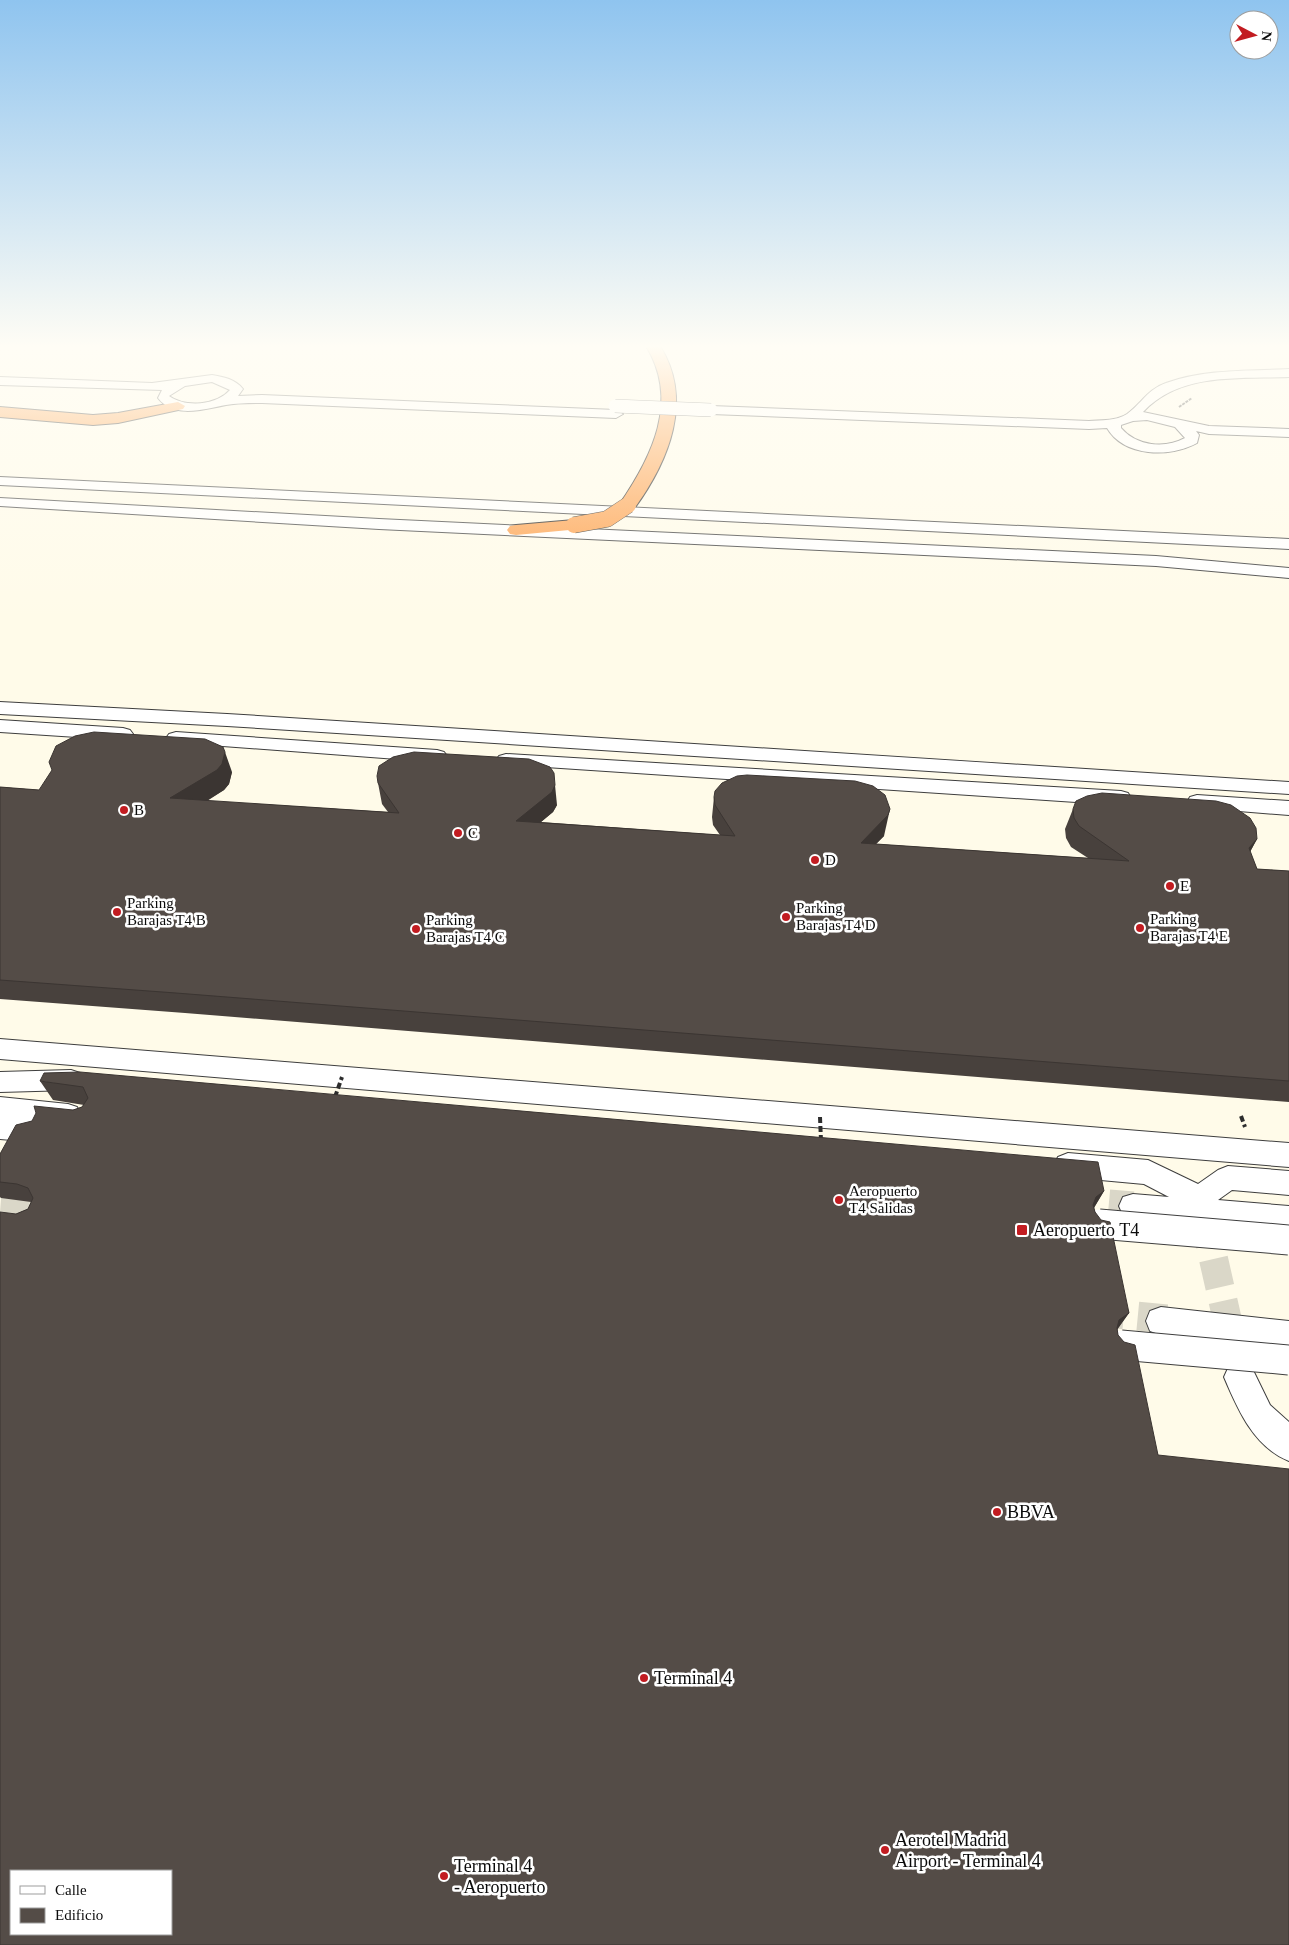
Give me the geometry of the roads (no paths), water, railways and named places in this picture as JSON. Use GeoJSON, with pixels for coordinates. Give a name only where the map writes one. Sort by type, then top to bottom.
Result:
{"type":"FeatureCollection","features":[{"type":"Feature","properties":{"kind":"highway"},"geometry":{"type":"LineString","coordinates":[[516,530],[574,525],[607,519],[628,505],[642,489],[662,437]]}},
{"type":"Feature","properties":{"kind":"street"},"geometry":{"type":"LineString","coordinates":[[1110,437],[1144,446],[1169,448],[1179,447],[1192,440],[1289,442]]}},
{"type":"Feature","properties":{"kind":"street"},"geometry":{"type":"LineString","coordinates":[[0,480],[1114,533],[1289,544]]}},
{"type":"Feature","properties":{"kind":"street"},"geometry":{"type":"LineString","coordinates":[[0,494],[108,506]]}},
{"type":"Feature","properties":{"kind":"street"},"geometry":{"type":"LineString","coordinates":[[0,502],[108,506],[516,530],[781,541],[954,552],[1156,561],[1289,573]]}},
{"type":"Feature","properties":{"kind":"street"},"geometry":{"type":"LineString","coordinates":[[781,541],[991,545],[1205,540]]}},
{"type":"Feature","properties":{"kind":"street"},"geometry":{"type":"LineString","coordinates":[[0,708],[227,720],[1289,788]]}},
{"type":"Feature","properties":{"kind":"street"},"geometry":{"type":"LineString","coordinates":[[0,726],[458,758]]}},
{"type":"Feature","properties":{"kind":"street"},"geometry":{"type":"LineString","coordinates":[[487,759],[1140,799]]}},
{"type":"Feature","properties":{"kind":"street"},"geometry":{"type":"LineString","coordinates":[[1179,801],[1289,808]]}},
{"type":"Feature","properties":{"kind":"street"},"geometry":{"type":"LineString","coordinates":[[0,1049],[1289,1155]]}},
{"type":"Feature","properties":{"kind":"street"},"geometry":{"type":"LineString","coordinates":[[0,1082],[92,1079],[432,1109]]}},
{"type":"Feature","properties":{"kind":"street"},"geometry":{"type":"LineString","coordinates":[[0,1108],[85,1116]]}},
{"type":"Feature","properties":{"kind":"street"},"geometry":{"type":"LineString","coordinates":[[0,1128],[35,1131]]}},
{"type":"Feature","properties":{"kind":"street"},"geometry":{"type":"LineString","coordinates":[[1048,1163],[1148,1172],[1199,1198],[1228,1178],[1289,1183]]}},
{"type":"Feature","properties":{"kind":"street"},"geometry":{"type":"LineString","coordinates":[[1133,1206],[1289,1218]]}},
{"type":"Feature","properties":{"kind":"street"},"geometry":{"type":"LineString","coordinates":[[1099,1224],[1289,1240]]}},
{"type":"Feature","properties":{"kind":"street"},"geometry":{"type":"LineString","coordinates":[[1161,1321],[1289,1336]]}},
{"type":"Feature","properties":{"kind":"street"},"geometry":{"type":"LineString","coordinates":[[1121,1345],[1289,1360]]}},
{"type":"Feature","properties":{"kind":"street"},"geometry":{"type":"LineString","coordinates":[[1240,1377],[1259,1416],[1289,1445]]}},
{"type":"Feature","properties":{"kind":"tunnel"},"geometry":{"type":"LineString","coordinates":[[1066,1200],[1133,1206]]}},
{"type":"Feature","properties":{"kind":"tunnel"},"geometry":{"type":"LineString","coordinates":[[0,1212],[51,1216]]}},
{"type":"Feature","properties":{"kind":"tunnel"},"geometry":{"type":"LineString","coordinates":[[1204,1217],[1233,1345]]}},
{"type":"Feature","properties":{"kind":"tunnel"},"geometry":{"type":"LineString","coordinates":[[1095,1312],[1178,1320]]}},
{"type":"Feature","properties":{"kind":"place","name":"B"},"geometry":{"type":"Point","coordinates":[124,810]}},
{"type":"Feature","properties":{"kind":"place","name":"C"},"geometry":{"type":"Point","coordinates":[458,833]}},
{"type":"Feature","properties":{"kind":"place","name":"D"},"geometry":{"type":"Point","coordinates":[815,860]}},
{"type":"Feature","properties":{"kind":"place","name":"E"},"geometry":{"type":"Point","coordinates":[1170,886]}},
{"type":"Feature","properties":{"kind":"place","name":"Parking Barajas T4 B"},"geometry":{"type":"Point","coordinates":[117,912]}},
{"type":"Feature","properties":{"kind":"place","name":"Parking Barajas T4 D"},"geometry":{"type":"Point","coordinates":[786,917]}},
{"type":"Feature","properties":{"kind":"place","name":"Parking Barajas T4 E"},"geometry":{"type":"Point","coordinates":[1140,928]}},
{"type":"Feature","properties":{"kind":"place","name":"Parking Barajas T4 C"},"geometry":{"type":"Point","coordinates":[416,929]}},
{"type":"Feature","properties":{"kind":"place","name":"Aeropuerto T4 Salidas"},"geometry":{"type":"Point","coordinates":[839,1200]}},
{"type":"Feature","properties":{"kind":"place","name":"Aeropuerto T4"},"geometry":{"type":"Point","coordinates":[1022,1230]}},
{"type":"Feature","properties":{"kind":"place","name":"BBVA"},"geometry":{"type":"Point","coordinates":[997,1512]}},
{"type":"Feature","properties":{"kind":"place","name":"Terminal 4"},"geometry":{"type":"Point","coordinates":[644,1678]}},
{"type":"Feature","properties":{"kind":"place","name":"Aerotel Madrid Airport - Terminal 4"},"geometry":{"type":"Point","coordinates":[885,1850]}},
{"type":"Feature","properties":{"kind":"place","name":"Terminal 4 - Aeropuerto"},"geometry":{"type":"Point","coordinates":[444,1876]}}]}
